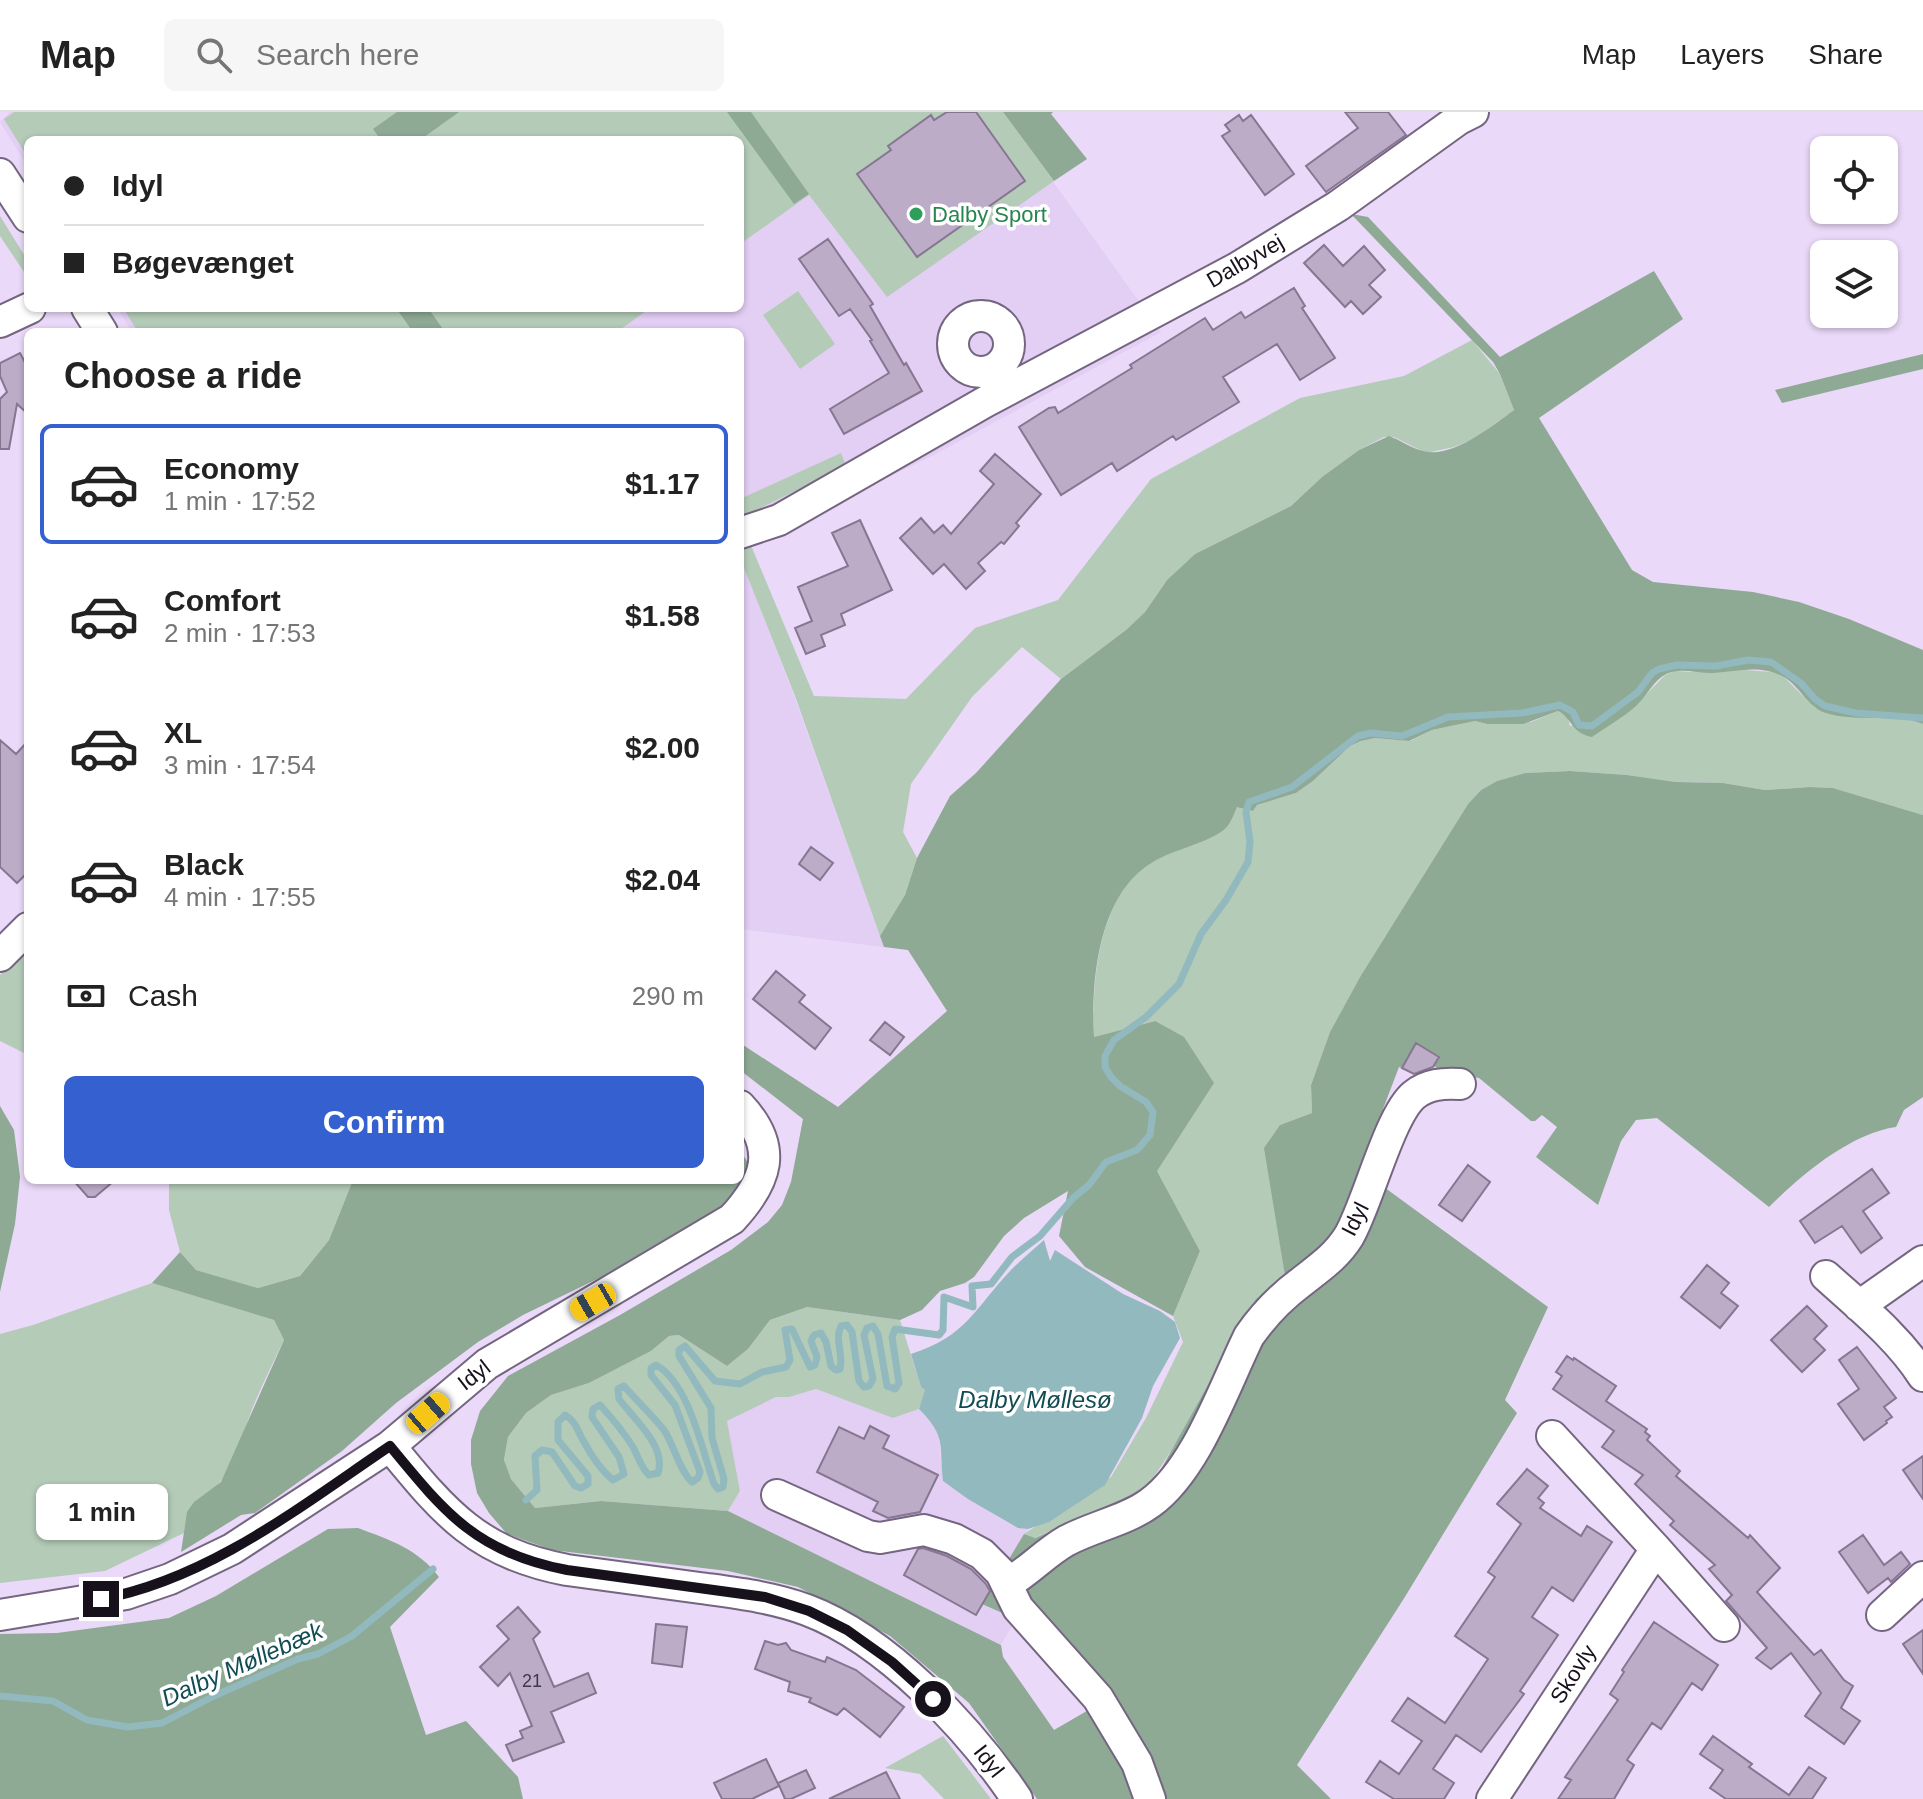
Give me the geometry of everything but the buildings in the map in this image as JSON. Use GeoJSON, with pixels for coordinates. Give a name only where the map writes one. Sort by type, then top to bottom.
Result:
{"type":"FeatureCollection","features":[{"type":"Feature","properties":{"kind":"street","name":"Dalbyvej"},"geometry":{"type":"LineString","coordinates":[[744,532],[779,520],[1000,380],[1237,268],[1338,206],[1473,112]]}},
{"type":"Feature","properties":{"kind":"street"},"geometry":{"type":"LineString","coordinates":[[0,174],[24,211]]}},
{"type":"Feature","properties":{"kind":"street"},"geometry":{"type":"LineString","coordinates":[[0,322],[24,311]]}},
{"type":"Feature","properties":{"kind":"street"},"geometry":{"type":"LineString","coordinates":[[0,956],[24,932]]}},
{"type":"Feature","properties":{"kind":"street","name":"Idyl"},"geometry":{"type":"LineString","coordinates":[[1007,1584],[1030,1571],[1064,1543],[1150,1504],[1167,1486],[1188,1461],[1249,1336],[1261,1318],[1327,1263],[1348,1236],[1400,1114],[1413,1096],[1437,1083],[1460,1084]]}},
{"type":"Feature","properties":{"kind":"street","name":"Idyl"},"geometry":{"type":"LineString","coordinates":[[744,1112],[758,1131],[764,1147],[763,1167],[761,1183],[732,1219],[487,1364],[390,1446],[426,1490],[457,1521],[508,1554],[535,1564],[567,1570],[765,1597],[809,1611],[847,1630],[892,1662],[953,1717],[991,1760],[1017,1799]]}},
{"type":"Feature","properties":{"kind":"street"},"geometry":{"type":"LineString","coordinates":[[1859,1306],[1923,1261]]}},
{"type":"Feature","properties":{"kind":"street"},"geometry":{"type":"LineString","coordinates":[[1826,1276],[1914,1362],[1923,1376]]}},
{"type":"Feature","properties":{"kind":"street"},"geometry":{"type":"LineString","coordinates":[[1552,1436],[1724,1626]]}},
{"type":"Feature","properties":{"kind":"street"},"geometry":{"type":"LineString","coordinates":[[0,1615],[126,1594],[170,1579],[232,1549],[390,1446]]}},
{"type":"Feature","properties":{"kind":"street"},"geometry":{"type":"LineString","coordinates":[[777,1495],[868,1536],[880,1538],[924,1530],[954,1539],[982,1554],[1001,1573],[1018,1608],[1098,1698],[1137,1763],[1150,1799]]}},
{"type":"Feature","properties":{"kind":"street","name":"Skovly"},"geometry":{"type":"LineString","coordinates":[[1492,1799],[1656,1549]]}},
{"type":"Feature","properties":{"kind":"street"},"geometry":{"type":"LineString","coordinates":[[1882,1615],[1923,1577]]}},
{"type":"Feature","properties":{"kind":"shaded area"},"geometry":{"type":"Polygon","coordinates":[[[10,112],[1003,112],[1161,332],[930,457],[744,546],[744,328],[130,328],[120,312],[744,312],[744,136],[24,136],[24,161],[0,122],[10,112]]]}},
{"type":"Feature","properties":{"kind":"shaded area","name":"Dalby Sport"},"geometry":{"type":"Polygon","coordinates":[[[14,112],[1003,112],[1054,181],[887,297],[809,195],[744,241],[744,136],[24,136],[24,152],[4,119],[14,112]]]}},
{"type":"Feature","properties":{"kind":"shaded area"},"geometry":{"type":"Polygon","coordinates":[[[397,112],[459,112],[426,136],[378,136],[373,129],[397,112]]]}},
{"type":"Feature","properties":{"kind":"shaded area"},"geometry":{"type":"Polygon","coordinates":[[[727,112],[751,112],[809,194],[794,204],[727,112]]]}},
{"type":"Feature","properties":{"kind":"shaded area"},"geometry":{"type":"Polygon","coordinates":[[[1003,112],[1053,112],[1051,114],[1087,159],[1054,181],[1003,112]]]}},
{"type":"Feature","properties":{"kind":"shaded area"},"geometry":{"type":"Polygon","coordinates":[[[1351,214],[1368,217],[1500,357],[1654,271],[1683,319],[1539,418],[1632,570],[1653,582],[1753,592],[1799,602],[1923,650],[1923,724],[1911,720],[1826,713],[1813,706],[1787,679],[1764,670],[1714,673],[1678,671],[1661,677],[1632,709],[1592,737],[1576,729],[1558,711],[1523,724],[1475,721],[1432,730],[1409,741],[1375,738],[1350,746],[1296,793],[1257,805],[1253,811],[1237,807],[1229,824],[1220,833],[1153,862],[1135,876],[1120,895],[1109,917],[1097,965],[1094,1037],[1155,1021],[1184,1037],[1214,1083],[1157,1171],[1200,1251],[1173,1316],[1085,1267],[1059,1236],[1068,1191],[1024,1218],[1004,1236],[974,1277],[940,1291],[922,1310],[900,1320],[807,1307],[770,1320],[748,1349],[727,1366],[679,1335],[669,1336],[651,1351],[589,1383],[551,1395],[526,1413],[508,1437],[504,1460],[511,1479],[535,1508],[601,1501],[728,1511],[1001,1645],[1003,1657],[1054,1730],[1092,1708],[1016,1619],[982,1604],[1024,1534],[1035,1538],[1137,1494],[1160,1471],[1256,1299],[1285,1276],[1264,1148],[1280,1125],[1312,1113],[1311,1085],[1330,1032],[1360,977],[1468,804],[1481,790],[1497,781],[1525,773],[1570,771],[1627,775],[1676,782],[1723,783],[1765,790],[1833,788],[1923,815],[1923,1097],[1904,1110],[1896,1127],[1862,1138],[1828,1157],[1769,1207],[1657,1118],[1636,1120],[1621,1141],[1598,1205],[1536,1157],[1557,1127],[1542,1115],[1531,1121],[1479,1078],[1445,1073],[1434,1066],[1439,1056],[1416,1044],[1402,1068],[1399,1067],[1383,1109],[1386,1115],[1362,1171],[1548,1307],[1505,1400],[1517,1413],[1403,1600],[1297,1765],[1331,1799],[1037,1799],[969,1703],[890,1636],[798,1587],[728,1571],[552,1550],[507,1534],[477,1493],[471,1464],[471,1440],[480,1411],[508,1376],[731,1250],[768,1222],[782,1205],[791,1182],[803,1119],[744,1073],[744,1046],[838,1107],[947,1011],[908,950],[884,947],[880,936],[905,895],[917,858],[950,796],[976,773],[1061,679],[1145,612],[1167,580],[1195,554],[1291,506],[1322,477],[1359,450],[1389,436],[1423,451],[1446,450],[1471,440],[1514,410],[1493,362],[1351,214]]]}},
{"type":"Feature","properties":{"kind":"shaded area"},"geometry":{"type":"Polygon","coordinates":[[[0,216],[24,255],[24,272],[0,236],[0,216]]]}},
{"type":"Feature","properties":{"kind":"shaded area"},"geometry":{"type":"Polygon","coordinates":[[[798,291],[835,344],[800,369],[763,315],[798,291]]]}},
{"type":"Feature","properties":{"kind":"shaded area"},"geometry":{"type":"Polygon","coordinates":[[[126,312],[644,312],[622,328],[136,328],[126,312]]]}},
{"type":"Feature","properties":{"kind":"shaded area"},"geometry":{"type":"Polygon","coordinates":[[[399,312],[431,312],[442,328],[410,328],[399,312]]]}},
{"type":"Feature","properties":{"kind":"shaded area"},"geometry":{"type":"Polygon","coordinates":[[[1472,340],[1500,374],[1514,410],[1476,438],[1454,447],[1426,453],[1394,437],[1384,437],[1359,450],[1322,477],[1291,506],[1195,554],[1167,580],[1145,612],[1126,630],[1061,679],[1022,647],[972,697],[911,784],[903,832],[917,858],[905,895],[880,936],[795,696],[744,568],[744,546],[750,543],[814,696],[906,699],[975,628],[1058,600],[1151,479],[1300,398],[1404,376],[1472,340]]]}},
{"type":"Feature","properties":{"kind":"shaded area"},"geometry":{"type":"Polygon","coordinates":[[[1923,354],[1923,369],[1782,403],[1775,390],[1923,354]]]}},
{"type":"Feature","properties":{"kind":"shaded area"},"geometry":{"type":"Polygon","coordinates":[[[841,453],[846,466],[744,516],[744,497],[841,453]]]}},
{"type":"Feature","properties":{"kind":"shaded area"},"geometry":{"type":"Polygon","coordinates":[[[744,568],[794,696],[884,947],[744,930],[744,568]]]}},
{"type":"Feature","properties":{"kind":"shaded area"},"geometry":{"type":"Polygon","coordinates":[[[1732,669],[1782,675],[1815,708],[1923,724],[1923,815],[1833,788],[1765,790],[1723,783],[1676,782],[1570,771],[1525,773],[1497,781],[1481,790],[1468,804],[1360,977],[1330,1032],[1311,1085],[1312,1113],[1280,1125],[1277,1223],[1285,1276],[1150,1483],[1137,1494],[1034,1538],[1024,1534],[1111,1477],[1146,1418],[1183,1342],[1173,1316],[1200,1251],[1157,1171],[1155,1021],[1094,1037],[1097,966],[1102,941],[1120,895],[1134,877],[1152,862],[1220,833],[1229,824],[1237,806],[1253,811],[1257,805],[1296,793],[1350,746],[1361,741],[1375,738],[1410,741],[1432,730],[1475,721],[1487,724],[1531,722],[1558,711],[1568,718],[1570,726],[1636,705],[1665,675],[1675,671],[1712,673],[1732,669]]]}},
{"type":"Feature","properties":{"kind":"shaded area"},"geometry":{"type":"Polygon","coordinates":[[[24,951],[24,1053],[0,1041],[0,975],[24,951]]]}},
{"type":"Feature","properties":{"kind":"shaded area"},"geometry":{"type":"Polygon","coordinates":[[[0,1106],[14,1130],[20,1177],[15,1224],[0,1292],[0,1106]]]}},
{"type":"Feature","properties":{"kind":"shaded area"},"geometry":{"type":"Polygon","coordinates":[[[744,1156],[748,1163],[744,1185],[704,1227],[523,1315],[478,1342],[396,1403],[342,1451],[255,1513],[241,1515],[181,1552],[187,1512],[194,1502],[221,1482],[284,1340],[274,1320],[152,1283],[180,1252],[196,1270],[258,1288],[300,1276],[329,1240],[351,1184],[744,1184],[744,1156]]]}},
{"type":"Feature","properties":{"kind":"shaded area"},"geometry":{"type":"Polygon","coordinates":[[[169,1184],[351,1184],[329,1240],[300,1276],[258,1288],[196,1270],[180,1252],[169,1210],[169,1184]]]}},
{"type":"Feature","properties":{"kind":"shaded area"},"geometry":{"type":"Polygon","coordinates":[[[152,1283],[274,1320],[284,1340],[255,1402],[232,1463],[214,1489],[189,1510],[184,1533],[105,1571],[0,1583],[0,1334],[152,1283]]]}},
{"type":"Feature","properties":{"kind":"shaded area"},"geometry":{"type":"Polygon","coordinates":[[[807,1307],[900,1320],[921,1387],[926,1390],[919,1409],[893,1418],[816,1389],[789,1397],[776,1397],[727,1421],[740,1491],[728,1511],[601,1501],[535,1508],[511,1479],[504,1461],[508,1437],[526,1413],[551,1395],[589,1383],[651,1351],[669,1336],[679,1335],[727,1366],[748,1349],[770,1320],[807,1307]]]}},
{"type":"Feature","properties":{"kind":"shaded area"},"geometry":{"type":"Polygon","coordinates":[[[816,1389],[893,1418],[919,1409],[938,1430],[943,1481],[1003,1520],[1018,1528],[1028,1529],[983,1603],[1016,1619],[1001,1645],[728,1511],[740,1491],[727,1421],[776,1397],[789,1397],[816,1389]]]}},
{"type":"Feature","properties":{"kind":"shaded area"},"geometry":{"type":"Polygon","coordinates":[[[358,1528],[413,1552],[439,1577],[390,1627],[426,1735],[466,1721],[518,1777],[523,1799],[0,1799],[0,1634],[57,1633],[169,1618],[216,1596],[328,1529],[358,1528]]]}},
{"type":"Feature","properties":{"kind":"shaded area"},"geometry":{"type":"Polygon","coordinates":[[[943,1736],[991,1799],[944,1799],[920,1774],[885,1768],[943,1736]]]}},
{"type":"Feature","properties":{"kind":"water","name":"Dalby Møllesø"},"geometry":{"type":"Polygon","coordinates":[[[1044,1240],[1050,1261],[1055,1250],[1123,1294],[1160,1311],[1175,1322],[1180,1338],[1153,1386],[1142,1418],[1105,1485],[1049,1522],[1028,1529],[1018,1528],[943,1481],[940,1442],[934,1427],[919,1409],[925,1390],[921,1387],[911,1354],[930,1347],[957,1330],[1011,1270],[1044,1240]]]}},
{"type":"Feature","properties":{"kind":"waterway","name":"Dalby Møllebæk"},"geometry":{"type":"LineString","coordinates":[[526,1500],[537,1490],[535,1456],[542,1450],[552,1452],[575,1486],[581,1488],[588,1484],[588,1476],[558,1440],[558,1422],[565,1415],[609,1476],[613,1480],[624,1474],[619,1457],[592,1417],[593,1409],[600,1405],[629,1441],[646,1472],[649,1475],[658,1473],[660,1463],[654,1443],[619,1399],[618,1389],[624,1386],[664,1430],[688,1478],[692,1482],[698,1478],[700,1472],[675,1405],[651,1375],[651,1368],[656,1365],[677,1386],[686,1402],[714,1484],[718,1489],[723,1487],[724,1479],[712,1438],[711,1408],[679,1356],[679,1350],[685,1346],[715,1381],[740,1384],[762,1372],[786,1367],[790,1360],[785,1330],[792,1329],[810,1367],[815,1365],[817,1357],[811,1341],[814,1335],[821,1333],[831,1366],[840,1369],[839,1331],[841,1326],[847,1325],[852,1332],[859,1381],[864,1387],[869,1386],[873,1379],[864,1335],[867,1328],[873,1326],[878,1334],[887,1386],[895,1389],[899,1383],[892,1337],[895,1329],[939,1335],[943,1330],[944,1297],[973,1307],[972,1286],[991,1284],[1012,1257],[1040,1236],[1073,1198],[1089,1185],[1106,1162],[1137,1150],[1150,1135],[1153,1112],[1146,1102],[1111,1077],[1105,1067],[1105,1056],[1114,1040],[1146,1017],[1179,984],[1201,934],[1248,862],[1250,842],[1246,812],[1249,802],[1292,787],[1358,736],[1371,733],[1402,736],[1448,717],[1522,713],[1560,705],[1573,712],[1579,725],[1592,726],[1638,692],[1652,673],[1659,669],[1677,665],[1716,666],[1748,660],[1771,662],[1801,683],[1825,706],[1856,713],[1923,718]]}},
{"type":"Feature","properties":{"kind":"waterway","name":"Dalby Møllebæk"},"geometry":{"type":"LineString","coordinates":[[0,1696],[53,1701],[87,1720],[128,1727],[162,1723],[214,1696],[298,1659],[318,1654],[352,1636],[433,1569]]}},
{"type":"Feature","properties":{"kind":"place","name":"Dalby Sport"},"geometry":{"type":"Point","coordinates":[916,214]}},
{"type":"Feature","properties":{"kind":"route"},"geometry":{"type":"LineString","coordinates":[[101,1599],[170,1579],[232,1549],[390,1446],[426,1490],[457,1521],[508,1554],[535,1564],[567,1570],[765,1597],[809,1611],[847,1630],[892,1662],[933,1699]]}}]}
